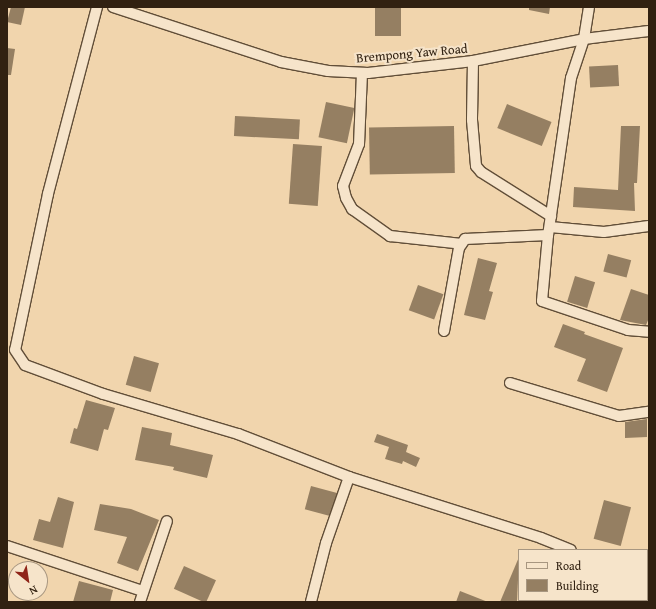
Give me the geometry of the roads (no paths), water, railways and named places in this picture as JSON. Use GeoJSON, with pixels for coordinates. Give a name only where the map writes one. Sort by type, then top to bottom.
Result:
{"type":"FeatureCollection","features":[{"type":"Feature","properties":{"kind":"street"},"geometry":{"type":"LineString","coordinates":[[97,7],[48,194],[15,350],[18,358],[25,365],[103,394],[238,434],[349,477],[541,538],[568,549]]}},
{"type":"Feature","properties":{"kind":"street","name":"Brempong Yaw Road"},"geometry":{"type":"LineString","coordinates":[[113,7],[281,62],[328,71],[362,73],[473,61],[584,39],[649,31]]}},
{"type":"Feature","properties":{"kind":"street"},"geometry":{"type":"LineString","coordinates":[[589,7],[584,39],[572,78],[551,216],[542,300],[628,330],[649,332]]}},
{"type":"Feature","properties":{"kind":"street"},"geometry":{"type":"LineString","coordinates":[[473,61],[473,134],[476,166],[481,172],[551,216]]}},
{"type":"Feature","properties":{"kind":"street"},"geometry":{"type":"LineString","coordinates":[[362,73],[359,144],[343,186],[346,198],[352,209],[390,236],[462,244]]}},
{"type":"Feature","properties":{"kind":"street"},"geometry":{"type":"LineString","coordinates":[[444,332],[462,244],[465,239],[549,231],[604,232],[649,226]]}},
{"type":"Feature","properties":{"kind":"street"},"geometry":{"type":"LineString","coordinates":[[510,383],[619,416],[649,412]]}},
{"type":"Feature","properties":{"kind":"street"},"geometry":{"type":"LineString","coordinates":[[311,602],[326,543],[349,477]]}},
{"type":"Feature","properties":{"kind":"street"},"geometry":{"type":"LineString","coordinates":[[140,602],[142,591],[167,521]]}},
{"type":"Feature","properties":{"kind":"street"},"geometry":{"type":"LineString","coordinates":[[7,546],[142,591]]}}]}
